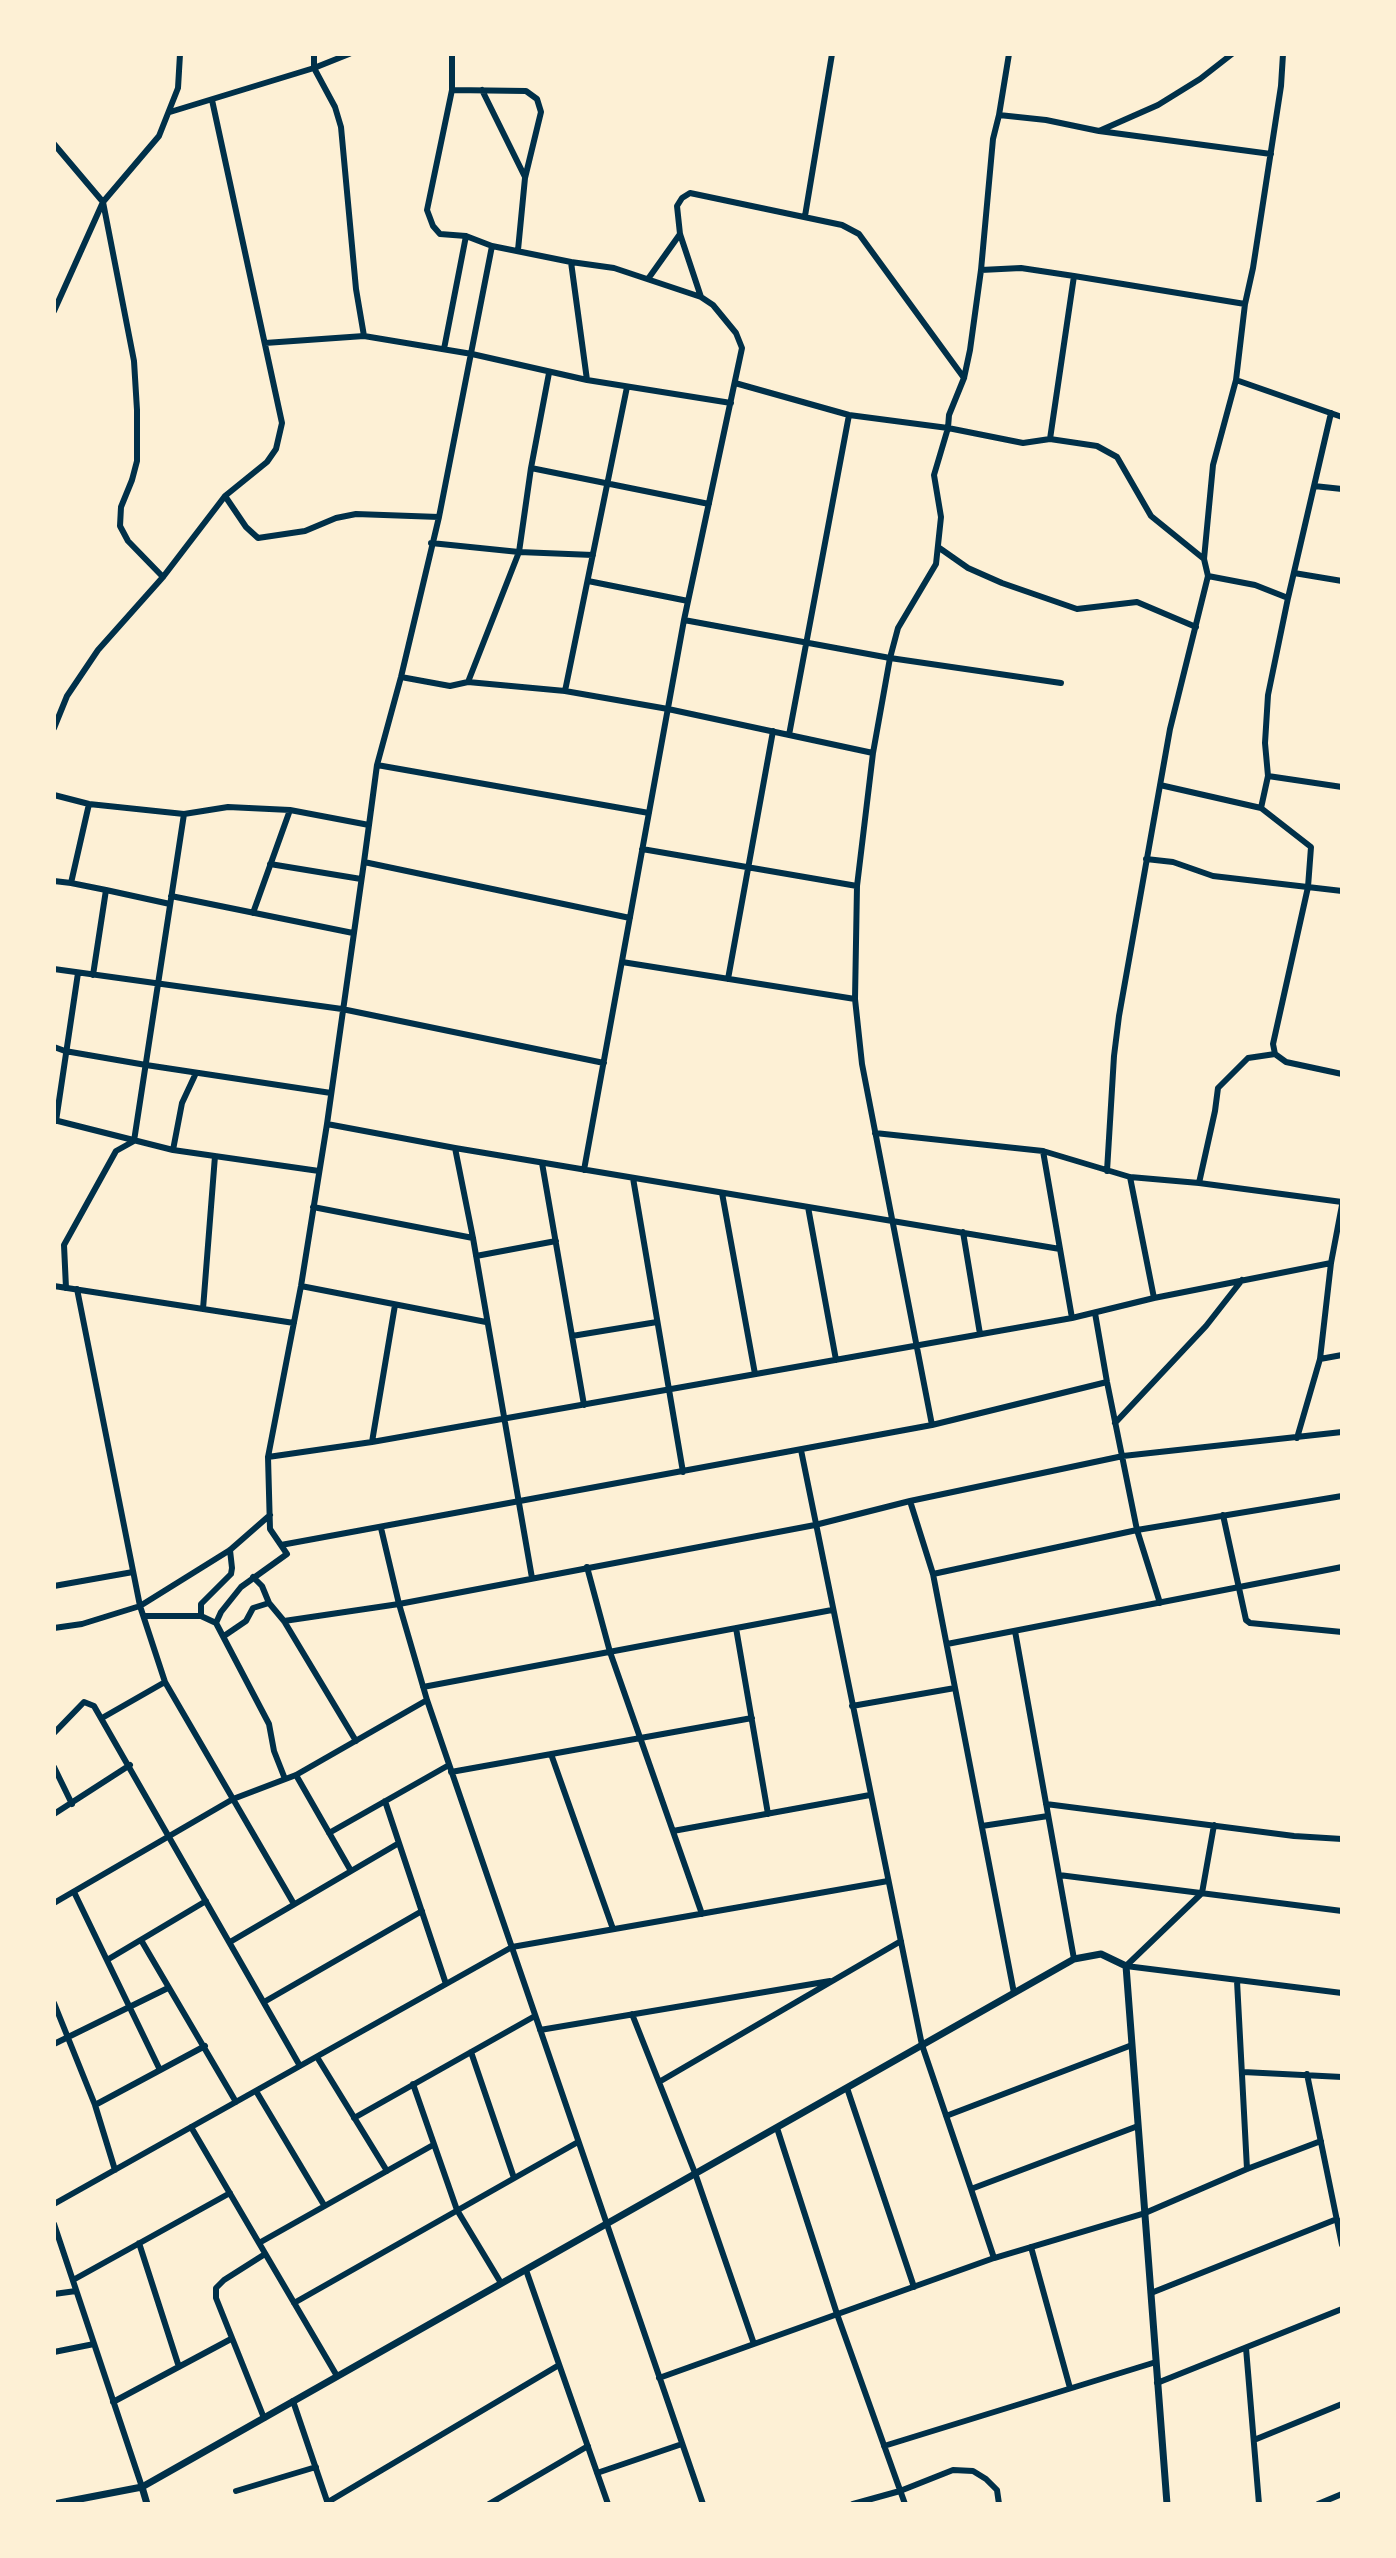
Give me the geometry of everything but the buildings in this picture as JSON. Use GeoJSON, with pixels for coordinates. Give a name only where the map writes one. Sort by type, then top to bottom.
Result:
{"type":"FeatureCollection","features":[{"type":"Feature","properties":{"kind":"street"},"geometry":{"type":"LineString","coordinates":[[54,311],[103,202],[159,136],[178,88],[180,54]]}},
{"type":"Feature","properties":{"kind":"street"},"geometry":{"type":"LineString","coordinates":[[314,54],[314,68],[335,107],[341,127],[356,289],[364,336]]}},
{"type":"Feature","properties":{"kind":"street"},"geometry":{"type":"LineString","coordinates":[[170,112],[314,68],[349,54]]}},
{"type":"Feature","properties":{"kind":"street"},"geometry":{"type":"LineString","coordinates":[[452,54],[452,90],[427,210],[440,234],[466,236],[492,246],[614,268],[701,297],[713,305],[736,333],[742,348],[684,620],[584,1170]]}},
{"type":"Feature","properties":{"kind":"street"},"geometry":{"type":"LineString","coordinates":[[805,216],[832,54]]}},
{"type":"Feature","properties":{"kind":"street"},"geometry":{"type":"LineString","coordinates":[[932,1425],[862,1064],[855,999],[857,886],[873,753],[890,658],[898,628],[936,564],[941,517],[934,475],[949,415],[964,378],[981,270],[993,139],[1009,54]]}},
{"type":"Feature","properties":{"kind":"street"},"geometry":{"type":"LineString","coordinates":[[1099,131],[1158,105],[1200,79],[1232,54]]}},
{"type":"Feature","properties":{"kind":"street"},"geometry":{"type":"LineString","coordinates":[[1107,1171],[1115,1043],[1170,729],[1208,576],[1204,559],[1213,465],[1236,380],[1245,304],[1281,86],[1283,54]]}},
{"type":"Feature","properties":{"kind":"street"},"geometry":{"type":"LineString","coordinates":[[452,90],[526,91],[537,99],[541,112],[525,178],[518,250]]}},
{"type":"Feature","properties":{"kind":"street"},"geometry":{"type":"LineString","coordinates":[[482,90],[525,178]]}},
{"type":"Feature","properties":{"kind":"street"},"geometry":{"type":"LineString","coordinates":[[54,728],[67,696],[98,650],[163,577],[225,496],[267,462],[276,449],[282,423],[212,100]]}},
{"type":"Feature","properties":{"kind":"street"},"geometry":{"type":"LineString","coordinates":[[999,115],[1271,154]]}},
{"type":"Feature","properties":{"kind":"street"},"geometry":{"type":"LineString","coordinates":[[54,144],[103,202],[134,361],[137,410],[137,461],[121,507],[120,526],[128,541],[163,577]]}},
{"type":"Feature","properties":{"kind":"street"},"geometry":{"type":"LineString","coordinates":[[701,297],[680,234],[677,206],[690,193],[842,225],[859,234],[964,378]]}},
{"type":"Feature","properties":{"kind":"street"},"geometry":{"type":"LineString","coordinates":[[648,279],[680,234]]}},
{"type":"Feature","properties":{"kind":"street"},"geometry":{"type":"LineString","coordinates":[[444,349],[466,236]]}},
{"type":"Feature","properties":{"kind":"street"},"geometry":{"type":"LineString","coordinates":[[216,1623],[230,1599],[253,1577],[287,1554],[270,1529],[268,1457],[301,1286],[327,1124],[377,765],[439,517],[492,246]]}},
{"type":"Feature","properties":{"kind":"street"},"geometry":{"type":"LineString","coordinates":[[571,262],[587,380]]}},
{"type":"Feature","properties":{"kind":"street"},"geometry":{"type":"LineString","coordinates":[[981,270],[1021,268],[1245,304]]}},
{"type":"Feature","properties":{"kind":"street"},"geometry":{"type":"LineString","coordinates":[[1050,439],[1074,276]]}},
{"type":"Feature","properties":{"kind":"street"},"geometry":{"type":"LineString","coordinates":[[265,343],[364,336],[472,354],[587,380],[731,403]]}},
{"type":"Feature","properties":{"kind":"street"},"geometry":{"type":"LineString","coordinates":[[468,682],[519,552],[549,373]]}},
{"type":"Feature","properties":{"kind":"street"},"geometry":{"type":"LineString","coordinates":[[1236,380],[1342,417]]}},
{"type":"Feature","properties":{"kind":"street"},"geometry":{"type":"LineString","coordinates":[[735,383],[849,415],[948,428],[1023,443],[1050,439],[1097,446],[1117,457],[1151,516],[1204,559]]}},
{"type":"Feature","properties":{"kind":"street"},"geometry":{"type":"LineString","coordinates":[[565,691],[627,387]]}},
{"type":"Feature","properties":{"kind":"street"},"geometry":{"type":"LineString","coordinates":[[1261,808],[1268,776],[1265,743],[1268,695],[1331,413]]}},
{"type":"Feature","properties":{"kind":"street"},"geometry":{"type":"LineString","coordinates":[[789,735],[849,415]]}},
{"type":"Feature","properties":{"kind":"street"},"geometry":{"type":"LineString","coordinates":[[531,468],[709,504]]}},
{"type":"Feature","properties":{"kind":"street"},"geometry":{"type":"LineString","coordinates":[[1314,486],[1342,489]]}},
{"type":"Feature","properties":{"kind":"street"},"geometry":{"type":"LineString","coordinates":[[225,496],[246,527],[258,538],[305,531],[336,518],[356,514],[439,517]]}},
{"type":"Feature","properties":{"kind":"street"},"geometry":{"type":"LineString","coordinates":[[431,543],[519,552],[593,555]]}},
{"type":"Feature","properties":{"kind":"street"},"geometry":{"type":"LineString","coordinates":[[938,547],[968,568],[1077,609],[1137,602],[1196,627]]}},
{"type":"Feature","properties":{"kind":"street"},"geometry":{"type":"LineString","coordinates":[[1294,573],[1342,581]]}},
{"type":"Feature","properties":{"kind":"street"},"geometry":{"type":"LineString","coordinates":[[1208,576],[1255,585],[1288,598]]}},
{"type":"Feature","properties":{"kind":"street"},"geometry":{"type":"LineString","coordinates":[[588,581],[688,601]]}},
{"type":"Feature","properties":{"kind":"street"},"geometry":{"type":"LineString","coordinates":[[684,620],[890,658],[1061,683]]}},
{"type":"Feature","properties":{"kind":"street"},"geometry":{"type":"LineString","coordinates":[[401,677],[450,686],[468,682],[565,691],[668,709],[873,753]]}},
{"type":"Feature","properties":{"kind":"street"},"geometry":{"type":"LineString","coordinates":[[728,979],[773,731]]}},
{"type":"Feature","properties":{"kind":"street"},"geometry":{"type":"LineString","coordinates":[[377,765],[649,813]]}},
{"type":"Feature","properties":{"kind":"street"},"geometry":{"type":"LineString","coordinates":[[1268,776],[1342,787]]}},
{"type":"Feature","properties":{"kind":"street"},"geometry":{"type":"LineString","coordinates":[[1160,785],[1261,808],[1311,847],[1308,887],[1273,1044],[1275,1054],[1286,1062],[1342,1074]]}},
{"type":"Feature","properties":{"kind":"street"},"geometry":{"type":"LineString","coordinates":[[54,795],[89,804],[184,814],[228,807],[290,810],[369,825]]}},
{"type":"Feature","properties":{"kind":"street"},"geometry":{"type":"LineString","coordinates":[[71,883],[89,804]]}},
{"type":"Feature","properties":{"kind":"street"},"geometry":{"type":"LineString","coordinates":[[253,913],[290,810]]}},
{"type":"Feature","properties":{"kind":"street"},"geometry":{"type":"LineString","coordinates":[[134,1141],[184,814]]}},
{"type":"Feature","properties":{"kind":"street"},"geometry":{"type":"LineString","coordinates":[[642,849],[857,886]]}},
{"type":"Feature","properties":{"kind":"street"},"geometry":{"type":"LineString","coordinates":[[1146,859],[1173,862],[1213,876],[1342,891]]}},
{"type":"Feature","properties":{"kind":"street"},"geometry":{"type":"LineString","coordinates":[[364,862],[630,918]]}},
{"type":"Feature","properties":{"kind":"street"},"geometry":{"type":"LineString","coordinates":[[270,864],[361,879]]}},
{"type":"Feature","properties":{"kind":"street"},"geometry":{"type":"LineString","coordinates":[[54,881],[253,913],[353,933]]}},
{"type":"Feature","properties":{"kind":"street"},"geometry":{"type":"LineString","coordinates":[[93,975],[106,890]]}},
{"type":"Feature","properties":{"kind":"street"},"geometry":{"type":"LineString","coordinates":[[622,962],[855,999]]}},
{"type":"Feature","properties":{"kind":"street"},"geometry":{"type":"LineString","coordinates":[[54,969],[342,1009],[604,1063]]}},
{"type":"Feature","properties":{"kind":"street"},"geometry":{"type":"LineString","coordinates":[[78,973],[55,1121],[173,1150],[319,1171]]}},
{"type":"Feature","properties":{"kind":"street"},"geometry":{"type":"LineString","coordinates":[[54,1047],[146,1065],[331,1093]]}},
{"type":"Feature","properties":{"kind":"street"},"geometry":{"type":"LineString","coordinates":[[1199,1183],[1218,1088],[1248,1058],[1275,1054]]}},
{"type":"Feature","properties":{"kind":"street"},"geometry":{"type":"LineString","coordinates":[[173,1150],[182,1103],[196,1073]]}},
{"type":"Feature","properties":{"kind":"street"},"geometry":{"type":"LineString","coordinates":[[327,1124],[1060,1249]]}},
{"type":"Feature","properties":{"kind":"street"},"geometry":{"type":"LineString","coordinates":[[875,1133],[1043,1151],[1130,1177],[1199,1183],[1342,1204],[1331,1263],[1320,1359],[1297,1438]]}},
{"type":"Feature","properties":{"kind":"street"},"geometry":{"type":"LineString","coordinates":[[66,1288],[64,1245],[116,1151],[134,1141]]}},
{"type":"Feature","properties":{"kind":"street"},"geometry":{"type":"LineString","coordinates":[[455,1148],[532,1578]]}},
{"type":"Feature","properties":{"kind":"street"},"geometry":{"type":"LineString","coordinates":[[1043,1151],[1072,1318]]}},
{"type":"Feature","properties":{"kind":"street"},"geometry":{"type":"LineString","coordinates":[[203,1309],[215,1156]]}},
{"type":"Feature","properties":{"kind":"street"},"geometry":{"type":"LineString","coordinates":[[542,1163],[584,1405]]}},
{"type":"Feature","properties":{"kind":"street"},"geometry":{"type":"LineString","coordinates":[[1130,1177],[1154,1298]]}},
{"type":"Feature","properties":{"kind":"street"},"geometry":{"type":"LineString","coordinates":[[633,1178],[683,1472]]}},
{"type":"Feature","properties":{"kind":"street"},"geometry":{"type":"LineString","coordinates":[[722,1193],[755,1374]]}},
{"type":"Feature","properties":{"kind":"street"},"geometry":{"type":"LineString","coordinates":[[313,1207],[473,1238]]}},
{"type":"Feature","properties":{"kind":"street"},"geometry":{"type":"LineString","coordinates":[[808,1207],[836,1360]]}},
{"type":"Feature","properties":{"kind":"street"},"geometry":{"type":"LineString","coordinates":[[963,1232],[980,1334]]}},
{"type":"Feature","properties":{"kind":"street"},"geometry":{"type":"LineString","coordinates":[[476,1256],[556,1241]]}},
{"type":"Feature","properties":{"kind":"street"},"geometry":{"type":"LineString","coordinates":[[268,1457],[372,1442],[1072,1318],[1154,1298],[1331,1263]]}},
{"type":"Feature","properties":{"kind":"street"},"geometry":{"type":"LineString","coordinates":[[1115,1423],[1206,1326],[1242,1280]]}},
{"type":"Feature","properties":{"kind":"street"},"geometry":{"type":"LineString","coordinates":[[54,1286],[294,1323]]}},
{"type":"Feature","properties":{"kind":"street"},"geometry":{"type":"LineString","coordinates":[[301,1286],[486,1322]]}},
{"type":"Feature","properties":{"kind":"street"},"geometry":{"type":"LineString","coordinates":[[77,1289],[140,1606],[165,1682],[294,1904]]}},
{"type":"Feature","properties":{"kind":"street"},"geometry":{"type":"LineString","coordinates":[[372,1442],[395,1305]]}},
{"type":"Feature","properties":{"kind":"street"},"geometry":{"type":"LineString","coordinates":[[1095,1313],[1137,1530],[1160,1603]]}},
{"type":"Feature","properties":{"kind":"street"},"geometry":{"type":"LineString","coordinates":[[572,1336],[657,1322]]}},
{"type":"Feature","properties":{"kind":"street"},"geometry":{"type":"LineString","coordinates":[[1320,1359],[1342,1355]]}},
{"type":"Feature","properties":{"kind":"street"},"geometry":{"type":"LineString","coordinates":[[281,1545],[932,1425],[1107,1382]]}},
{"type":"Feature","properties":{"kind":"street"},"geometry":{"type":"LineString","coordinates":[[284,1621],[399,1604],[815,1525],[910,1501],[1123,1456],[1342,1432]]}},
{"type":"Feature","properties":{"kind":"street"},"geometry":{"type":"LineString","coordinates":[[801,1450],[922,2045],[994,2258]]}},
{"type":"Feature","properties":{"kind":"street"},"geometry":{"type":"LineString","coordinates":[[933,1574],[1137,1530],[1342,1496]]}},
{"type":"Feature","properties":{"kind":"street"},"geometry":{"type":"LineString","coordinates":[[910,1501],[933,1574],[1014,1993]]}},
{"type":"Feature","properties":{"kind":"street"},"geometry":{"type":"LineString","coordinates":[[54,1628],[82,1624],[140,1606],[230,1550],[270,1515]]}},
{"type":"Feature","properties":{"kind":"street"},"geometry":{"type":"LineString","coordinates":[[1223,1515],[1244,1614],[1250,1623],[1342,1632]]}},
{"type":"Feature","properties":{"kind":"street"},"geometry":{"type":"LineString","coordinates":[[381,1528],[427,1700],[703,2504]]}},
{"type":"Feature","properties":{"kind":"street"},"geometry":{"type":"LineString","coordinates":[[201,1616],[203,1602],[231,1574],[230,1550]]}},
{"type":"Feature","properties":{"kind":"street"},"geometry":{"type":"LineString","coordinates":[[587,1567],[610,1652],[702,1914]]}},
{"type":"Feature","properties":{"kind":"street"},"geometry":{"type":"LineString","coordinates":[[947,1644],[1342,1567]]}},
{"type":"Feature","properties":{"kind":"street"},"geometry":{"type":"LineString","coordinates":[[54,1586],[133,1572]]}},
{"type":"Feature","properties":{"kind":"street"},"geometry":{"type":"LineString","coordinates":[[253,1577],[284,1621],[356,1741]]}},
{"type":"Feature","properties":{"kind":"street"},"geometry":{"type":"LineString","coordinates":[[224,1636],[246,1621],[253,1608],[269,1603]]}},
{"type":"Feature","properties":{"kind":"street"},"geometry":{"type":"LineString","coordinates":[[423,1687],[832,1610]]}},
{"type":"Feature","properties":{"kind":"street"},"geometry":{"type":"LineString","coordinates":[[144,1616],[201,1616],[216,1623],[269,1724],[274,1751],[285,1779]]}},
{"type":"Feature","properties":{"kind":"street"},"geometry":{"type":"LineString","coordinates":[[736,1628],[768,1814]]}},
{"type":"Feature","properties":{"kind":"street"},"geometry":{"type":"LineString","coordinates":[[1015,1631],[1074,1959]]}},
{"type":"Feature","properties":{"kind":"street"},"geometry":{"type":"LineString","coordinates":[[102,1718],[165,1682]]}},
{"type":"Feature","properties":{"kind":"street"},"geometry":{"type":"LineString","coordinates":[[852,1706],[955,1688]]}},
{"type":"Feature","properties":{"kind":"street"},"geometry":{"type":"LineString","coordinates":[[54,1903],[233,1799],[296,1775],[427,1700]]}},
{"type":"Feature","properties":{"kind":"street"},"geometry":{"type":"LineString","coordinates":[[54,1733],[84,1702],[94,1706],[300,2066]]}},
{"type":"Feature","properties":{"kind":"street"},"geometry":{"type":"LineString","coordinates":[[329,1833],[450,1769],[752,1718]]}},
{"type":"Feature","properties":{"kind":"street"},"geometry":{"type":"LineString","coordinates":[[551,1754],[613,1929]]}},
{"type":"Feature","properties":{"kind":"street"},"geometry":{"type":"LineString","coordinates":[[54,1814],[130,1765]]}},
{"type":"Feature","properties":{"kind":"street"},"geometry":{"type":"LineString","coordinates":[[54,1767],[72,1804]]}},
{"type":"Feature","properties":{"kind":"street"},"geometry":{"type":"LineString","coordinates":[[296,1775],[351,1871]]}},
{"type":"Feature","properties":{"kind":"street"},"geometry":{"type":"LineString","coordinates":[[673,1831],[870,1795]]}},
{"type":"Feature","properties":{"kind":"street"},"geometry":{"type":"LineString","coordinates":[[385,1801],[446,1984]]}},
{"type":"Feature","properties":{"kind":"street"},"geometry":{"type":"LineString","coordinates":[[1046,1804],[1342,1841]]}},
{"type":"Feature","properties":{"kind":"street"},"geometry":{"type":"LineString","coordinates":[[982,1826],[1048,1816]]}},
{"type":"Feature","properties":{"kind":"street"},"geometry":{"type":"LineString","coordinates":[[1126,1966],[1202,1893],[1214,1825]]}},
{"type":"Feature","properties":{"kind":"street"},"geometry":{"type":"LineString","coordinates":[[230,1942],[399,1843]]}},
{"type":"Feature","properties":{"kind":"street"},"geometry":{"type":"LineString","coordinates":[[1059,1875],[1342,1911]]}},
{"type":"Feature","properties":{"kind":"street"},"geometry":{"type":"LineString","coordinates":[[54,2204],[512,1947],[888,1881]]}},
{"type":"Feature","properties":{"kind":"street"},"geometry":{"type":"LineString","coordinates":[[74,1892],[160,2070]]}},
{"type":"Feature","properties":{"kind":"street"},"geometry":{"type":"LineString","coordinates":[[107,1960],[206,1901]]}},
{"type":"Feature","properties":{"kind":"street"},"geometry":{"type":"LineString","coordinates":[[264,2002],[422,1911]]}},
{"type":"Feature","properties":{"kind":"street"},"geometry":{"type":"LineString","coordinates":[[141,1940],[236,2102]]}},
{"type":"Feature","properties":{"kind":"street"},"geometry":{"type":"LineString","coordinates":[[659,2082],[901,1941]]}},
{"type":"Feature","properties":{"kind":"street"},"geometry":{"type":"LineString","coordinates":[[54,2504],[87,2501],[142,2487],[1074,1959],[1101,1954],[1126,1966],[1342,1993]]}},
{"type":"Feature","properties":{"kind":"street"},"geometry":{"type":"LineString","coordinates":[[1126,1966],[1167,2504]]}},
{"type":"Feature","properties":{"kind":"street"},"geometry":{"type":"LineString","coordinates":[[540,2030],[830,1981]]}},
{"type":"Feature","properties":{"kind":"street"},"geometry":{"type":"LineString","coordinates":[[1237,1981],[1247,2169]]}},
{"type":"Feature","properties":{"kind":"street"},"geometry":{"type":"LineString","coordinates":[[54,2044],[168,1988]]}},
{"type":"Feature","properties":{"kind":"street"},"geometry":{"type":"LineString","coordinates":[[54,2003],[95,2105],[115,2170]]}},
{"type":"Feature","properties":{"kind":"street"},"geometry":{"type":"LineString","coordinates":[[632,2014],[695,2173],[754,2344]]}},
{"type":"Feature","properties":{"kind":"street"},"geometry":{"type":"LineString","coordinates":[[354,2118],[535,2016]]}},
{"type":"Feature","properties":{"kind":"street"},"geometry":{"type":"LineString","coordinates":[[946,2116],[1132,2045]]}},
{"type":"Feature","properties":{"kind":"street"},"geometry":{"type":"LineString","coordinates":[[95,2105],[205,2046]]}},
{"type":"Feature","properties":{"kind":"street"},"geometry":{"type":"LineString","coordinates":[[471,2052],[514,2178]]}},
{"type":"Feature","properties":{"kind":"street"},"geometry":{"type":"LineString","coordinates":[[317,2057],[387,2171]]}},
{"type":"Feature","properties":{"kind":"street"},"geometry":{"type":"LineString","coordinates":[[1243,2072],[1342,2077]]}},
{"type":"Feature","properties":{"kind":"street"},"geometry":{"type":"LineString","coordinates":[[1307,2074],[1342,2245]]}},
{"type":"Feature","properties":{"kind":"street"},"geometry":{"type":"LineString","coordinates":[[413,2084],[457,2210],[501,2283]]}},
{"type":"Feature","properties":{"kind":"street"},"geometry":{"type":"LineString","coordinates":[[847,2088],[914,2287]]}},
{"type":"Feature","properties":{"kind":"street"},"geometry":{"type":"LineString","coordinates":[[256,2091],[324,2205]]}},
{"type":"Feature","properties":{"kind":"street"},"geometry":{"type":"LineString","coordinates":[[971,2189],[1138,2126]]}},
{"type":"Feature","properties":{"kind":"street"},"geometry":{"type":"LineString","coordinates":[[191,2127],[337,2376]]}},
{"type":"Feature","properties":{"kind":"street"},"geometry":{"type":"LineString","coordinates":[[777,2128],[837,2314],[905,2504]]}},
{"type":"Feature","properties":{"kind":"street"},"geometry":{"type":"LineString","coordinates":[[659,2378],[994,2258],[1145,2213],[1321,2141]]}},
{"type":"Feature","properties":{"kind":"street"},"geometry":{"type":"LineString","coordinates":[[294,2303],[578,2142]]}},
{"type":"Feature","properties":{"kind":"street"},"geometry":{"type":"LineString","coordinates":[[259,2243],[433,2145]]}},
{"type":"Feature","properties":{"kind":"street"},"geometry":{"type":"LineString","coordinates":[[73,2280],[230,2193]]}},
{"type":"Feature","properties":{"kind":"street"},"geometry":{"type":"LineString","coordinates":[[1151,2293],[1337,2219]]}},
{"type":"Feature","properties":{"kind":"street"},"geometry":{"type":"LineString","coordinates":[[54,2224],[147,2504]]}},
{"type":"Feature","properties":{"kind":"street"},"geometry":{"type":"LineString","coordinates":[[139,2243],[179,2367]]}},
{"type":"Feature","properties":{"kind":"street"},"geometry":{"type":"LineString","coordinates":[[1031,2247],[1070,2388]]}},
{"type":"Feature","properties":{"kind":"street"},"geometry":{"type":"LineString","coordinates":[[264,2418],[231,2339],[216,2298],[216,2288],[265,2254]]}},
{"type":"Feature","properties":{"kind":"street"},"geometry":{"type":"LineString","coordinates":[[526,2270],[608,2504]]}},
{"type":"Feature","properties":{"kind":"street"},"geometry":{"type":"LineString","coordinates":[[54,2294],[76,2291]]}},
{"type":"Feature","properties":{"kind":"street"},"geometry":{"type":"LineString","coordinates":[[1157,2383],[1342,2309]]}},
{"type":"Feature","properties":{"kind":"street"},"geometry":{"type":"LineString","coordinates":[[113,2402],[231,2339]]}},
{"type":"Feature","properties":{"kind":"street"},"geometry":{"type":"LineString","coordinates":[[54,2352],[94,2344]]}},
{"type":"Feature","properties":{"kind":"street"},"geometry":{"type":"LineString","coordinates":[[1246,2348],[1259,2504]]}},
{"type":"Feature","properties":{"kind":"street"},"geometry":{"type":"LineString","coordinates":[[884,2446],[1156,2362]]}},
{"type":"Feature","properties":{"kind":"street"},"geometry":{"type":"LineString","coordinates":[[293,2401],[328,2503],[559,2365]]}},
{"type":"Feature","properties":{"kind":"street"},"geometry":{"type":"LineString","coordinates":[[1254,2440],[1342,2404]]}},
{"type":"Feature","properties":{"kind":"street"},"geometry":{"type":"LineString","coordinates":[[597,2473],[682,2444]]}},
{"type":"Feature","properties":{"kind":"street"},"geometry":{"type":"LineString","coordinates":[[489,2504],[588,2446]]}},
{"type":"Feature","properties":{"kind":"street"},"geometry":{"type":"LineString","coordinates":[[236,2491],[316,2467]]}},
{"type":"Feature","properties":{"kind":"street"},"geometry":{"type":"LineString","coordinates":[[853,2504],[900,2491],[953,2470],[973,2471],[997,2490],[999,2504]]}},
{"type":"Feature","properties":{"kind":"street"},"geometry":{"type":"LineString","coordinates":[[1318,2504],[1342,2494]]}}]}
